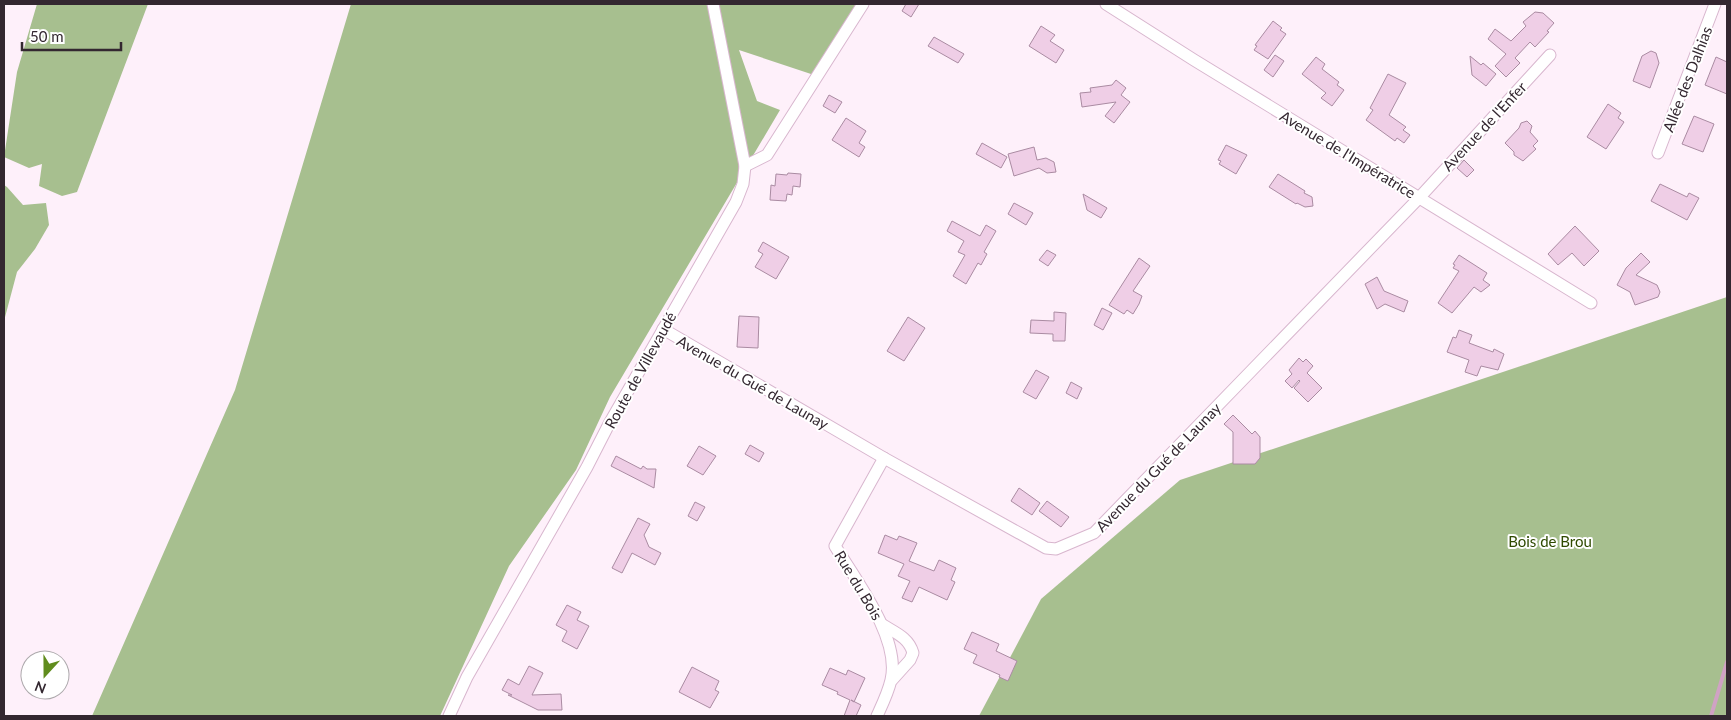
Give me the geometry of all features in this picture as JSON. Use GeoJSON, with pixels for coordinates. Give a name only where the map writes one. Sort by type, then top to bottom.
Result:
{"type":"FeatureCollection","features":[{"type":"Feature","properties":{"kind":"street","name":"Route de Villevaudé"},"geometry":{"type":"LineString","coordinates":[[449,716],[466,677],[736,202],[743,184],[745,166],[713,4]]}},
{"type":"Feature","properties":{"kind":"street"},"geometry":{"type":"LineString","coordinates":[[745,166],[767,155],[863,4]]}},
{"type":"Feature","properties":{"kind":"street","name":"Avenue de l'Impératrice"},"geometry":{"type":"LineString","coordinates":[[1108,4],[1194,60],[1591,303]]}},
{"type":"Feature","properties":{"kind":"street","name":"Allée des Dalhias"},"geometry":{"type":"LineString","coordinates":[[1658,153],[1715,4]]}},
{"type":"Feature","properties":{"kind":"street","name":"Avenue de l'Enfer"},"geometry":{"type":"LineString","coordinates":[[1419,198],[1550,55]]}},
{"type":"Feature","properties":{"kind":"street","name":"Avenue du Gué de Launay"},"geometry":{"type":"LineString","coordinates":[[663,329],[884,458],[1046,548],[1056,549],[1094,533],[1419,198]]}},
{"type":"Feature","properties":{"kind":"street","name":"Rue du Bois"},"geometry":{"type":"LineString","coordinates":[[884,458],[835,546],[883,625],[892,656],[892,680]]}},
{"type":"Feature","properties":{"kind":"street","name":"Rue du Bois"},"geometry":{"type":"LineString","coordinates":[[877,716],[892,680],[910,660],[914,652],[911,644],[903,637],[883,625]]}},
{"type":"Feature","properties":{"kind":"green space"},"geometry":{"type":"Polygon","coordinates":[[[37,4],[148,4],[77,192],[62,196],[39,186],[42,164],[29,168],[4,157],[17,72],[37,4]]]}},
{"type":"Feature","properties":{"kind":"green space"},"geometry":{"type":"Polygon","coordinates":[[[351,4],[856,4],[814,75],[739,50],[757,101],[780,110],[610,397],[576,470],[509,566],[440,716],[92,716],[235,390],[351,4]]]}},
{"type":"Feature","properties":{"kind":"green space"},"geometry":{"type":"Polygon","coordinates":[[[4,185],[23,205],[46,203],[49,225],[35,249],[17,272],[4,321],[4,185]]]}},
{"type":"Feature","properties":{"kind":"green space","name":"Bois de Brou"},"geometry":{"type":"Polygon","coordinates":[[[1727,297],[1727,716],[979,716],[1041,599],[1180,480],[1727,297]]]}},
{"type":"Feature","properties":{"kind":"building"},"geometry":{"type":"Polygon","coordinates":[[[906,4],[919,4],[911,17],[902,11],[906,4]]]}},
{"type":"Feature","properties":{"kind":"building"},"geometry":{"type":"Polygon","coordinates":[[[1535,12],[1543,13],[1554,23],[1547,31],[1549,32],[1535,47],[1530,42],[1515,58],[1520,63],[1506,77],[1495,66],[1506,54],[1488,39],[1495,29],[1511,41],[1526,26],[1523,22],[1535,12]]]}},
{"type":"Feature","properties":{"kind":"building"},"geometry":{"type":"Polygon","coordinates":[[[1273,21],[1286,34],[1268,59],[1254,50],[1257,46],[1255,45],[1273,21]]]}},
{"type":"Feature","properties":{"kind":"building"},"geometry":{"type":"Polygon","coordinates":[[[1041,26],[1055,35],[1050,41],[1064,50],[1056,63],[1029,46],[1041,26]]]}},
{"type":"Feature","properties":{"kind":"building"},"geometry":{"type":"Polygon","coordinates":[[[934,37],[964,54],[958,63],[928,46],[934,37]]]}},
{"type":"Feature","properties":{"kind":"building"},"geometry":{"type":"Polygon","coordinates":[[[1651,51],[1656,53],[1659,63],[1650,88],[1633,81],[1642,56],[1651,51]]]}},
{"type":"Feature","properties":{"kind":"building"},"geometry":{"type":"Polygon","coordinates":[[[1275,55],[1284,61],[1273,77],[1264,70],[1275,55]]]}},
{"type":"Feature","properties":{"kind":"building"},"geometry":{"type":"Polygon","coordinates":[[[1470,56],[1481,65],[1483,63],[1496,74],[1486,86],[1472,75],[1470,56]]]}},
{"type":"Feature","properties":{"kind":"building"},"geometry":{"type":"Polygon","coordinates":[[[1316,57],[1325,64],[1322,69],[1339,82],[1337,85],[1344,90],[1332,106],[1321,98],[1326,93],[1302,74],[1316,57]]]}},
{"type":"Feature","properties":{"kind":"building"},"geometry":{"type":"Polygon","coordinates":[[[1716,57],[1727,62],[1727,94],[1705,85],[1716,57]]]}},
{"type":"Feature","properties":{"kind":"building"},"geometry":{"type":"Polygon","coordinates":[[[1388,74],[1406,83],[1389,115],[1406,127],[1403,130],[1410,135],[1404,143],[1397,138],[1395,141],[1366,120],[1373,110],[1370,108],[1388,74]]]}},
{"type":"Feature","properties":{"kind":"building"},"geometry":{"type":"Polygon","coordinates":[[[1116,80],[1126,88],[1121,95],[1130,102],[1114,123],[1105,116],[1116,102],[1082,107],[1080,93],[1091,92],[1090,88],[1112,85],[1116,80]]]}},
{"type":"Feature","properties":{"kind":"building"},"geometry":{"type":"Polygon","coordinates":[[[829,95],[842,102],[835,113],[823,106],[829,95]]]}},
{"type":"Feature","properties":{"kind":"building"},"geometry":{"type":"Polygon","coordinates":[[[1608,104],[1621,113],[1618,118],[1624,122],[1606,149],[1587,137],[1608,104]]]}},
{"type":"Feature","properties":{"kind":"building"},"geometry":{"type":"Polygon","coordinates":[[[1694,116],[1714,124],[1703,152],[1682,144],[1694,116]]]}},
{"type":"Feature","properties":{"kind":"building"},"geometry":{"type":"Polygon","coordinates":[[[846,118],[866,131],[859,143],[865,147],[859,157],[832,140],[846,118]]]}},
{"type":"Feature","properties":{"kind":"building"},"geometry":{"type":"Polygon","coordinates":[[[1527,121],[1532,126],[1530,132],[1538,141],[1533,146],[1536,149],[1523,161],[1514,155],[1514,152],[1505,143],[1519,128],[1521,123],[1527,121]]]}},
{"type":"Feature","properties":{"kind":"building"},"geometry":{"type":"Polygon","coordinates":[[[982,143],[1007,157],[1001,168],[976,154],[982,143]]]}},
{"type":"Feature","properties":{"kind":"building"},"geometry":{"type":"Polygon","coordinates":[[[1226,145],[1247,155],[1236,174],[1219,164],[1221,161],[1218,160],[1226,145]]]}},
{"type":"Feature","properties":{"kind":"building"},"geometry":{"type":"Polygon","coordinates":[[[1034,147],[1037,160],[1046,158],[1054,162],[1056,172],[1047,173],[1039,168],[1014,176],[1008,154],[1034,147]]]}},
{"type":"Feature","properties":{"kind":"building"},"geometry":{"type":"Polygon","coordinates":[[[1464,160],[1474,170],[1467,177],[1457,168],[1464,160]]]}},
{"type":"Feature","properties":{"kind":"building"},"geometry":{"type":"Polygon","coordinates":[[[788,173],[801,174],[800,187],[793,186],[792,195],[787,194],[786,201],[770,200],[771,185],[775,186],[776,174],[787,175],[788,173]]]}},
{"type":"Feature","properties":{"kind":"building"},"geometry":{"type":"Polygon","coordinates":[[[1278,174],[1312,197],[1313,206],[1305,207],[1296,204],[1269,187],[1278,174]]]}},
{"type":"Feature","properties":{"kind":"building"},"geometry":{"type":"Polygon","coordinates":[[[1660,184],[1687,197],[1689,193],[1699,198],[1687,220],[1651,201],[1660,184]]]}},
{"type":"Feature","properties":{"kind":"building"},"geometry":{"type":"Polygon","coordinates":[[[1083,194],[1107,208],[1101,218],[1087,210],[1083,194]]]}},
{"type":"Feature","properties":{"kind":"building"},"geometry":{"type":"Polygon","coordinates":[[[1014,203],[1033,213],[1026,225],[1008,214],[1014,203]]]}},
{"type":"Feature","properties":{"kind":"building"},"geometry":{"type":"Polygon","coordinates":[[[952,221],[980,236],[986,225],[996,231],[984,252],[987,254],[981,265],[978,263],[966,284],[953,276],[965,255],[958,252],[964,241],[947,231],[952,221]]]}},
{"type":"Feature","properties":{"kind":"building"},"geometry":{"type":"Polygon","coordinates":[[[1575,226],[1599,251],[1584,266],[1572,253],[1558,265],[1548,254],[1575,226]]]}},
{"type":"Feature","properties":{"kind":"building"},"geometry":{"type":"Polygon","coordinates":[[[763,242],[789,257],[776,279],[755,267],[763,254],[758,251],[763,242]]]}},
{"type":"Feature","properties":{"kind":"building"},"geometry":{"type":"Polygon","coordinates":[[[1047,250],[1056,255],[1048,266],[1039,260],[1047,250]]]}},
{"type":"Feature","properties":{"kind":"building"},"geometry":{"type":"Polygon","coordinates":[[[1641,253],[1650,262],[1636,275],[1657,285],[1660,292],[1658,297],[1635,305],[1630,292],[1617,285],[1626,268],[1641,253]]]}},
{"type":"Feature","properties":{"kind":"building"},"geometry":{"type":"Polygon","coordinates":[[[1459,255],[1487,273],[1483,280],[1490,285],[1481,292],[1474,287],[1452,313],[1438,303],[1459,271],[1453,268],[1455,265],[1453,264],[1459,255]]]}},
{"type":"Feature","properties":{"kind":"building"},"geometry":{"type":"Polygon","coordinates":[[[1139,258],[1150,266],[1133,291],[1142,296],[1133,314],[1127,310],[1124,314],[1109,305],[1139,258]]]}},
{"type":"Feature","properties":{"kind":"building"},"geometry":{"type":"Polygon","coordinates":[[[1377,277],[1384,291],[1408,301],[1404,312],[1385,304],[1377,309],[1365,284],[1377,277]]]}},
{"type":"Feature","properties":{"kind":"building"},"geometry":{"type":"Polygon","coordinates":[[[1102,308],[1112,313],[1103,330],[1094,325],[1102,308]]]}},
{"type":"Feature","properties":{"kind":"building"},"geometry":{"type":"Polygon","coordinates":[[[1054,312],[1066,313],[1065,341],[1053,341],[1053,334],[1030,333],[1031,320],[1054,321],[1054,312]]]}},
{"type":"Feature","properties":{"kind":"building"},"geometry":{"type":"Polygon","coordinates":[[[739,316],[759,317],[758,348],[737,347],[739,316]]]}},
{"type":"Feature","properties":{"kind":"building"},"geometry":{"type":"Polygon","coordinates":[[[908,317],[925,328],[904,361],[887,351],[908,317]]]}},
{"type":"Feature","properties":{"kind":"building"},"geometry":{"type":"Polygon","coordinates":[[[1459,330],[1472,335],[1469,343],[1493,352],[1494,349],[1504,354],[1498,370],[1481,366],[1477,376],[1465,372],[1469,360],[1447,352],[1453,337],[1456,338],[1459,330]]]}},
{"type":"Feature","properties":{"kind":"building"},"geometry":{"type":"Polygon","coordinates":[[[1299,358],[1303,362],[1306,359],[1313,366],[1307,373],[1322,388],[1308,402],[1294,388],[1299,380],[1292,388],[1285,381],[1292,374],[1289,370],[1299,358]]]}},
{"type":"Feature","properties":{"kind":"building"},"geometry":{"type":"Polygon","coordinates":[[[1036,370],[1049,377],[1036,399],[1023,392],[1036,370]]]}},
{"type":"Feature","properties":{"kind":"building"},"geometry":{"type":"Polygon","coordinates":[[[1071,382],[1082,388],[1077,399],[1066,393],[1071,382]]]}},
{"type":"Feature","properties":{"kind":"building"},"geometry":{"type":"Polygon","coordinates":[[[1233,415],[1252,434],[1255,431],[1260,437],[1260,458],[1255,464],[1233,464],[1233,432],[1224,424],[1233,415]]]}},
{"type":"Feature","properties":{"kind":"building"},"geometry":{"type":"Polygon","coordinates":[[[750,445],[764,453],[759,462],[745,454],[750,445]]]}},
{"type":"Feature","properties":{"kind":"building"},"geometry":{"type":"Polygon","coordinates":[[[699,446],[716,456],[703,475],[687,466],[699,446]]]}},
{"type":"Feature","properties":{"kind":"building"},"geometry":{"type":"Polygon","coordinates":[[[616,456],[641,469],[643,466],[647,469],[656,469],[654,488],[611,466],[616,456]]]}},
{"type":"Feature","properties":{"kind":"building"},"geometry":{"type":"Polygon","coordinates":[[[1019,488],[1040,503],[1032,515],[1011,501],[1019,488]]]}},
{"type":"Feature","properties":{"kind":"building"},"geometry":{"type":"Polygon","coordinates":[[[1047,501],[1069,517],[1061,527],[1039,511],[1047,501]]]}},
{"type":"Feature","properties":{"kind":"building"},"geometry":{"type":"Polygon","coordinates":[[[695,502],[705,507],[697,521],[688,516],[695,502]]]}},
{"type":"Feature","properties":{"kind":"building"},"geometry":{"type":"Polygon","coordinates":[[[638,518],[650,524],[644,535],[649,547],[661,553],[655,565],[632,553],[622,573],[612,568],[638,518]]]}},
{"type":"Feature","properties":{"kind":"building"},"geometry":{"type":"Polygon","coordinates":[[[885,535],[897,540],[899,536],[917,543],[909,561],[934,571],[939,560],[956,568],[951,580],[955,582],[947,600],[919,587],[912,602],[902,598],[910,581],[898,576],[904,564],[878,553],[885,535]]]}},
{"type":"Feature","properties":{"kind":"building"},"geometry":{"type":"Polygon","coordinates":[[[567,605],[581,612],[577,620],[589,626],[577,649],[562,641],[567,631],[556,625],[567,605]]]}},
{"type":"Feature","properties":{"kind":"building"},"geometry":{"type":"Polygon","coordinates":[[[972,632],[999,644],[996,651],[1017,661],[1008,681],[999,677],[1000,675],[973,663],[977,655],[964,649],[972,632]]]}},
{"type":"Feature","properties":{"kind":"building"},"geometry":{"type":"Polygon","coordinates":[[[529,666],[543,673],[532,695],[561,694],[562,710],[538,710],[502,690],[508,679],[519,685],[529,666]]]}},
{"type":"Feature","properties":{"kind":"building"},"geometry":{"type":"Polygon","coordinates":[[[692,667],[719,681],[715,690],[719,692],[710,708],[679,692],[692,667]]]}},
{"type":"Feature","properties":{"kind":"building"},"geometry":{"type":"Polygon","coordinates":[[[830,668],[846,675],[848,670],[865,678],[854,702],[861,705],[856,716],[844,716],[850,700],[822,685],[830,668]]]}},
{"type":"Feature","properties":{"kind":"waterway"},"geometry":{"type":"LineString","coordinates":[[1711,716],[1727,662]]}}]}
